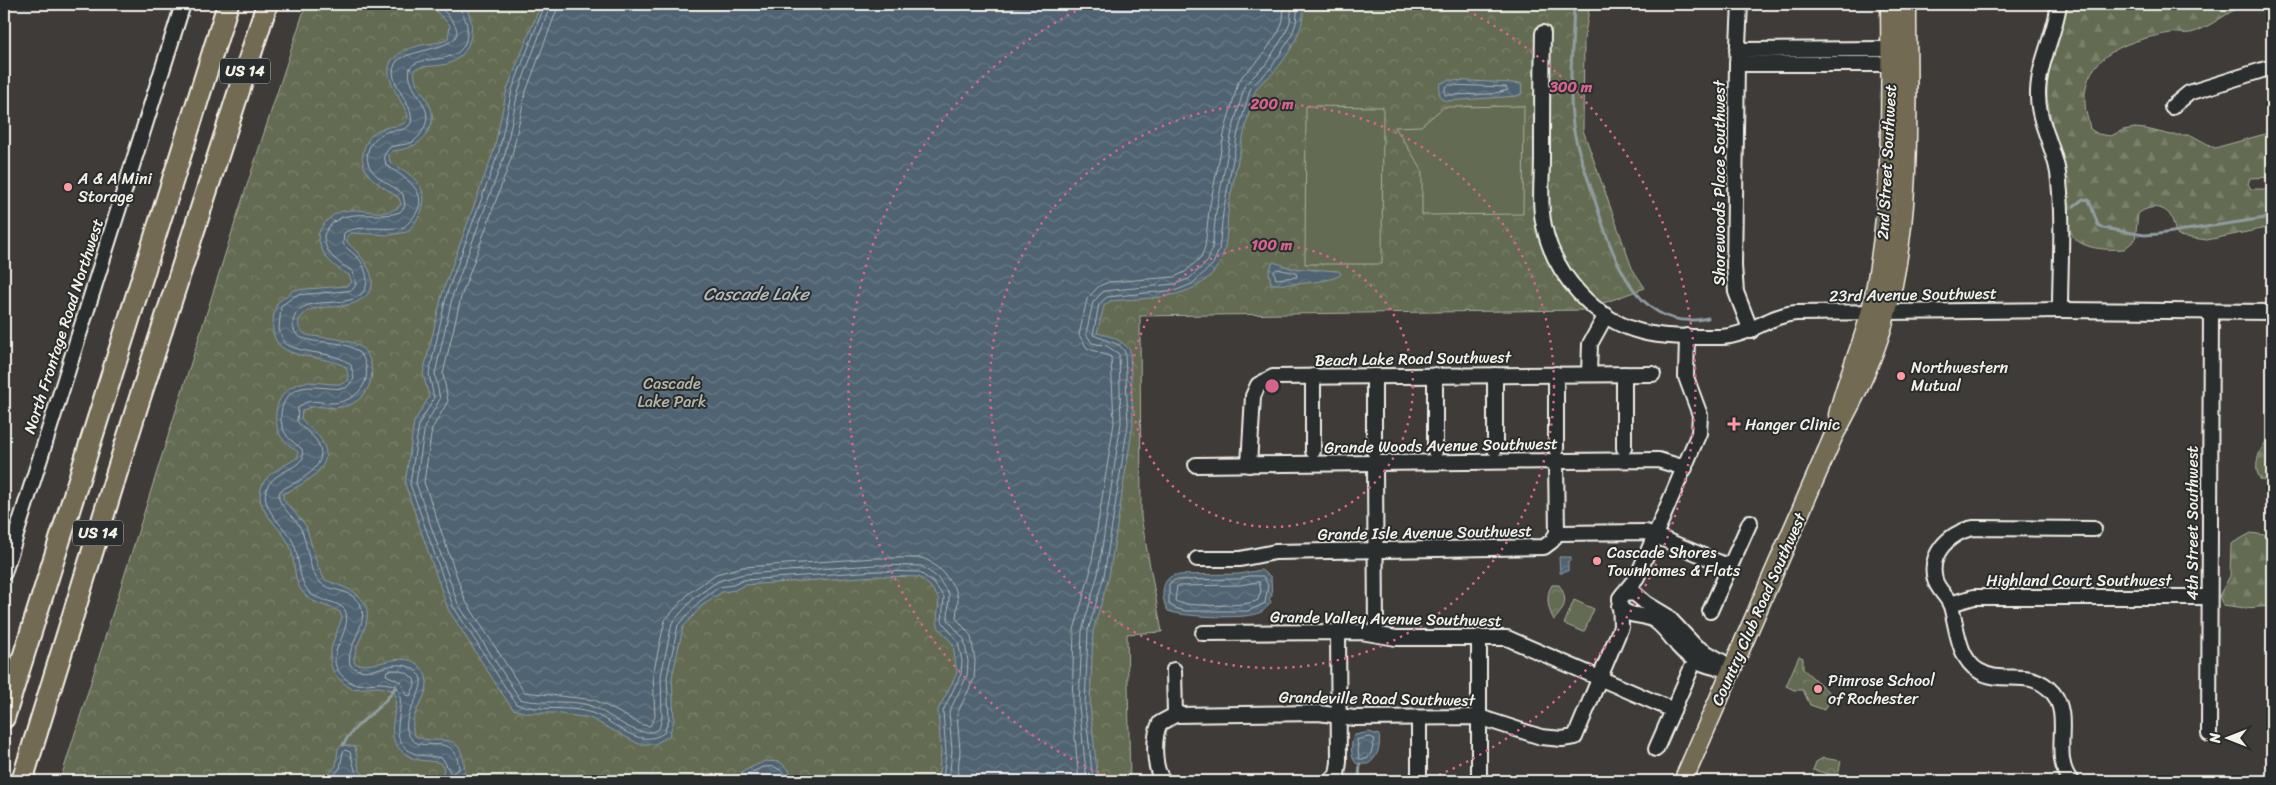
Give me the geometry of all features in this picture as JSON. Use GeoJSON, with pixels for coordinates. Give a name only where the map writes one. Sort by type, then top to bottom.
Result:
{"type":"FeatureCollection","features":[{"type":"Feature","properties":{"kind":"highway","name":"US 14"},"geometry":{"type":"LineString","coordinates":[[4,718],[228,4]]}},
{"type":"Feature","properties":{"kind":"highway","name":"US 14"},"geometry":{"type":"LineString","coordinates":[[22,781],[134,416],[266,4]]}},
{"type":"Feature","properties":{"kind":"main road","name":"2nd Street Southwest"},"geometry":{"type":"LineString","coordinates":[[1890,4],[1896,57]]}},
{"type":"Feature","properties":{"kind":"main road","name":"2nd Street Southwest"},"geometry":{"type":"LineString","coordinates":[[1833,437],[1844,390],[1879,311],[1896,57],[1907,4]]}},
{"type":"Feature","properties":{"kind":"main road","name":"Country Club Road Southwest"},"geometry":{"type":"LineString","coordinates":[[1682,781],[1833,437]]}},
{"type":"Feature","properties":{"kind":"street","name":"North Frontage Road Northwest"},"geometry":{"type":"LineString","coordinates":[[4,572],[183,4]]}},
{"type":"Feature","properties":{"kind":"street","name":"Shorewoods Place Southwest"},"geometry":{"type":"LineString","coordinates":[[1740,4],[1737,57],[1734,276],[1739,303],[1750,331]]}},
{"type":"Feature","properties":{"kind":"street"},"geometry":{"type":"LineString","coordinates":[[2059,4],[2054,31],[2040,74],[2038,93],[2040,112],[2053,151],[2059,186],[2060,310]]}},
{"type":"Feature","properties":{"kind":"street","name":"23rd Avenue Southwest"},"geometry":{"type":"LineString","coordinates":[[1543,33],[1543,225],[1550,250],[1573,287],[1592,305],[1606,315],[1643,332],[1687,336],[1730,336],[1750,331],[1775,318],[1789,314],[1879,311],[2272,312]]}},
{"type":"Feature","properties":{"kind":"street"},"geometry":{"type":"LineString","coordinates":[[1737,57],[1896,57]]}},
{"type":"Feature","properties":{"kind":"street"},"geometry":{"type":"LineString","coordinates":[[2172,107],[2189,93],[2272,67]]}},
{"type":"Feature","properties":{"kind":"street","name":"4th Street Southwest"},"geometry":{"type":"LineString","coordinates":[[2208,734],[2211,312]]}},
{"type":"Feature","properties":{"kind":"street"},"geometry":{"type":"LineString","coordinates":[[1589,373],[1590,344],[1606,315]]}},
{"type":"Feature","properties":{"kind":"street","name":"Grandeville Road Southwest"},"geometry":{"type":"LineString","coordinates":[[1175,715],[1319,713],[1354,718],[1479,717],[1541,737],[1562,739],[1575,737],[1621,627],[1624,604],[1698,438],[1701,423],[1686,377],[1687,336]]}},
{"type":"Feature","properties":{"kind":"street","name":"Beach Lake Road Southwest"},"geometry":{"type":"LineString","coordinates":[[1249,465],[1252,401],[1258,385],[1273,377],[1589,373],[1653,374]]}},
{"type":"Feature","properties":{"kind":"street"},"geometry":{"type":"LineString","coordinates":[[1556,374],[1557,532]]}},
{"type":"Feature","properties":{"kind":"street"},"geometry":{"type":"LineString","coordinates":[[1624,374],[1624,448]]}},
{"type":"Feature","properties":{"kind":"street"},"geometry":{"type":"LineString","coordinates":[[1435,375],[1435,450]]}},
{"type":"Feature","properties":{"kind":"street"},"geometry":{"type":"LineString","coordinates":[[1495,375],[1495,449]]}},
{"type":"Feature","properties":{"kind":"street"},"geometry":{"type":"LineString","coordinates":[[1312,376],[1313,451]]}},
{"type":"Feature","properties":{"kind":"street"},"geometry":{"type":"LineString","coordinates":[[1374,376],[1376,633]]}},
{"type":"Feature","properties":{"kind":"street","name":"Grande Woods Avenue Southwest"},"geometry":{"type":"LineString","coordinates":[[1196,465],[1249,465],[1374,457],[1556,455],[1658,460],[1684,468]]}},
{"type":"Feature","properties":{"kind":"street"},"geometry":{"type":"LineString","coordinates":[[1710,611],[1750,522]]}},
{"type":"Feature","properties":{"kind":"street"},"geometry":{"type":"LineString","coordinates":[[2071,781],[2064,768],[2062,758],[2061,709],[2053,693],[2032,678],[1986,675],[1976,669],[1960,643],[1950,604],[1935,581],[1934,571],[1935,561],[1944,543],[1953,535],[1973,528],[2094,529]]}},
{"type":"Feature","properties":{"kind":"street","name":"Grande Isle Avenue Southwest"},"geometry":{"type":"LineString","coordinates":[[1197,559],[1243,558],[1275,552],[1538,549],[1552,542],[1557,532],[1630,531],[1655,535],[1730,567]]}},
{"type":"Feature","properties":{"kind":"street","name":"Grandeville Road Southwest"},"geometry":{"type":"LineString","coordinates":[[1624,604],[1640,605],[1637,578]]}},
{"type":"Feature","properties":{"kind":"street"},"geometry":{"type":"LineString","coordinates":[[1638,596],[1667,616],[1677,634],[1682,650],[1697,661],[1718,669],[1731,669]]}},
{"type":"Feature","properties":{"kind":"street","name":"Highland Court Southwest"},"geometry":{"type":"LineString","coordinates":[[1950,604],[1974,598],[2208,597]]}},
{"type":"Feature","properties":{"kind":"street"},"geometry":{"type":"LineString","coordinates":[[1624,604],[1677,634]]}},
{"type":"Feature","properties":{"kind":"street"},"geometry":{"type":"LineString","coordinates":[[1330,781],[1336,775],[1338,769],[1338,632]]}},
{"type":"Feature","properties":{"kind":"street","name":"Grande Valley Avenue Southwest"},"geometry":{"type":"LineString","coordinates":[[1203,633],[1338,632],[1376,633],[1396,638],[1479,637],[1510,639],[1673,710]]}},
{"type":"Feature","properties":{"kind":"street"},"geometry":{"type":"LineString","coordinates":[[1479,637],[1480,781]]}},
{"type":"Feature","properties":{"kind":"street"},"geometry":{"type":"LineString","coordinates":[[1656,749],[1691,669]]}},
{"type":"Feature","properties":{"kind":"street"},"geometry":{"type":"LineString","coordinates":[[1164,781],[1157,767],[1157,733],[1160,723],[1175,715],[1174,670]]}},
{"type":"Feature","properties":{"kind":"street"},"geometry":{"type":"LineString","coordinates":[[1419,718],[1420,781]]}},
{"type":"Feature","properties":{"kind":"green space","name":"Cascade Lake Park"},"geometry":{"type":"Polygon","coordinates":[[[306,4],[1590,4],[1584,40],[1583,130],[1632,268],[1645,288],[1584,310],[1140,316],[1141,517],[1162,632],[1127,634],[1130,781],[60,781],[237,216],[306,4]]]}},
{"type":"Feature","properties":{"kind":"green space"},"geometry":{"type":"Polygon","coordinates":[[[2051,4],[2244,4],[2200,30],[2156,36],[2126,45],[2112,52],[2092,72],[2086,86],[2085,106],[2090,129],[2098,134],[2111,136],[2123,130],[2146,129],[2171,135],[2191,135],[2215,148],[2272,132],[2272,177],[2250,178],[2248,184],[2251,189],[2272,189],[2272,227],[2207,240],[2178,236],[2168,213],[2160,208],[2151,208],[2138,214],[2135,240],[2124,249],[2099,249],[2091,247],[2077,240],[2072,235],[2068,227],[2062,170],[2047,99],[2047,85],[2052,54],[2049,10],[2051,4]]]}},
{"type":"Feature","properties":{"kind":"green space"},"geometry":{"type":"Polygon","coordinates":[[[1306,106],[1383,107],[1382,264],[1305,264],[1306,106]]]}},
{"type":"Feature","properties":{"kind":"green space"},"geometry":{"type":"Polygon","coordinates":[[[1524,106],[1523,214],[1422,215],[1422,170],[1395,127],[1421,126],[1444,107],[1524,106]]]}},
{"type":"Feature","properties":{"kind":"green space"},"geometry":{"type":"Polygon","coordinates":[[[2272,436],[2272,483],[2261,480],[2258,475],[2257,463],[2261,450],[2272,436]]]}},
{"type":"Feature","properties":{"kind":"green space"},"geometry":{"type":"Polygon","coordinates":[[[2251,533],[2272,536],[2272,606],[2245,608],[2223,605],[2219,596],[2230,576],[2231,544],[2251,533]]]}},
{"type":"Feature","properties":{"kind":"green space"},"geometry":{"type":"Polygon","coordinates":[[[1552,585],[1559,585],[1565,599],[1561,611],[1554,620],[1548,602],[1552,585]]]}},
{"type":"Feature","properties":{"kind":"green space"},"geometry":{"type":"Polygon","coordinates":[[[1574,600],[1594,609],[1584,632],[1564,624],[1574,600]]]}},
{"type":"Feature","properties":{"kind":"green space"},"geometry":{"type":"Polygon","coordinates":[[[1799,656],[1803,658],[1803,669],[1832,695],[1825,710],[1810,705],[1803,690],[1794,690],[1786,686],[1799,656]]]}},
{"type":"Feature","properties":{"kind":"green space"},"geometry":{"type":"Polygon","coordinates":[[[1823,758],[1841,761],[1838,776],[1813,770],[1816,762],[1823,758]]]}},
{"type":"Feature","properties":{"kind":"water"},"geometry":{"type":"Polygon","coordinates":[[[429,4],[463,4],[471,19],[472,28],[468,45],[458,59],[446,64],[415,69],[417,84],[430,105],[432,121],[428,131],[421,140],[408,148],[392,151],[389,156],[390,162],[411,176],[418,184],[424,201],[422,210],[407,232],[390,235],[352,233],[347,236],[347,242],[362,259],[372,276],[372,285],[369,293],[361,300],[348,305],[312,309],[300,319],[299,327],[307,335],[345,340],[362,348],[371,364],[372,371],[366,392],[349,405],[337,408],[311,407],[302,411],[301,418],[320,438],[325,448],[326,457],[317,473],[283,494],[283,499],[306,526],[318,567],[325,580],[351,591],[364,602],[367,609],[367,618],[356,650],[354,663],[363,665],[392,660],[411,660],[419,665],[425,674],[426,690],[413,720],[415,736],[424,739],[448,741],[454,743],[459,748],[463,757],[465,771],[452,781],[441,781],[444,769],[440,763],[417,760],[400,750],[393,734],[394,690],[378,687],[352,689],[341,681],[335,673],[330,657],[331,648],[342,618],[340,612],[314,601],[301,590],[296,579],[292,553],[288,542],[269,517],[261,503],[260,496],[263,483],[267,478],[276,470],[298,457],[298,452],[287,444],[279,433],[276,410],[282,396],[293,386],[301,383],[340,384],[345,383],[349,379],[346,367],[333,362],[292,353],[282,347],[275,338],[273,324],[277,303],[294,290],[346,286],[352,282],[349,275],[332,264],[321,248],[318,234],[327,220],[338,213],[349,210],[383,212],[393,210],[401,204],[399,198],[372,179],[367,173],[363,158],[364,149],[375,132],[406,122],[408,115],[389,74],[389,66],[394,58],[418,46],[448,39],[450,25],[429,4]]]}},
{"type":"Feature","properties":{"kind":"water","name":"Cascade Lake"},"geometry":{"type":"Polygon","coordinates":[[[541,4],[1302,4],[1302,21],[1296,40],[1272,75],[1255,90],[1240,149],[1229,204],[1224,253],[1217,267],[1196,287],[1183,292],[1154,298],[1110,301],[1104,306],[1097,333],[1115,338],[1130,350],[1133,424],[1109,577],[1093,631],[1090,706],[1098,781],[938,781],[941,752],[938,710],[957,673],[953,644],[939,628],[937,621],[939,599],[930,586],[919,577],[876,576],[744,585],[735,590],[722,592],[702,606],[683,627],[672,677],[674,720],[669,736],[655,744],[639,744],[590,718],[554,713],[527,713],[513,709],[448,609],[405,484],[414,422],[429,397],[423,374],[443,291],[494,150],[507,89],[541,4]]]}},
{"type":"Feature","properties":{"kind":"water"},"geometry":{"type":"Polygon","coordinates":[[[1448,80],[1521,84],[1522,94],[1517,96],[1446,101],[1441,99],[1439,92],[1440,84],[1448,80]]]}},
{"type":"Feature","properties":{"kind":"water"},"geometry":{"type":"Polygon","coordinates":[[[1273,262],[1292,268],[1339,271],[1341,274],[1328,280],[1297,284],[1271,284],[1269,272],[1273,262]]]}},
{"type":"Feature","properties":{"kind":"water"},"geometry":{"type":"Polygon","coordinates":[[[1559,557],[1571,557],[1571,561],[1568,561],[1568,571],[1560,573],[1559,557]]]}},
{"type":"Feature","properties":{"kind":"water"},"geometry":{"type":"Polygon","coordinates":[[[1261,570],[1271,577],[1272,596],[1269,598],[1271,602],[1268,606],[1258,613],[1248,616],[1198,616],[1168,611],[1164,601],[1164,586],[1166,581],[1174,575],[1239,574],[1261,570]]]}},
{"type":"Feature","properties":{"kind":"water"},"geometry":{"type":"Polygon","coordinates":[[[1369,732],[1379,735],[1378,751],[1368,764],[1357,764],[1352,754],[1353,738],[1355,735],[1369,732]]]}},
{"type":"Feature","properties":{"kind":"water"},"geometry":{"type":"Polygon","coordinates":[[[343,745],[355,747],[359,769],[367,781],[323,781],[336,766],[338,748],[343,745]]]}},
{"type":"Feature","properties":{"kind":"water"},"geometry":{"type":"Polygon","coordinates":[[[765,761],[780,762],[789,770],[793,781],[734,781],[744,771],[765,761]]]}},
{"type":"Feature","properties":{"kind":"water"},"geometry":{"type":"Polygon","coordinates":[[[582,774],[601,781],[560,781],[582,774]]]}},
{"type":"Feature","properties":{"kind":"waterway"},"geometry":{"type":"LineString","coordinates":[[1574,4],[1571,64],[1574,134],[1581,160],[1617,262],[1629,283],[1644,301],[1661,314],[1683,320],[1708,318]]}},
{"type":"Feature","properties":{"kind":"waterway"},"geometry":{"type":"LineString","coordinates":[[2074,206],[2083,199],[2089,200],[2098,225],[2103,228],[2144,235],[2272,217]]}},
{"type":"Feature","properties":{"kind":"waterway"},"geometry":{"type":"LineString","coordinates":[[343,745],[355,729],[384,702],[396,686]]}},
{"type":"Feature","properties":{"kind":"waterway"},"geometry":{"type":"LineString","coordinates":[[1359,779],[1360,764]]}},
{"type":"Feature","properties":{"kind":"place","name":"A & A Mini Storage"},"geometry":{"type":"Point","coordinates":[68,187]}},
{"type":"Feature","properties":{"kind":"place","name":"Northwestern Mutual"},"geometry":{"type":"Point","coordinates":[1901,376]}},
{"type":"Feature","properties":{"kind":"place","name":"Hanger Clinic"},"geometry":{"type":"Point","coordinates":[1734,424]}},
{"type":"Feature","properties":{"kind":"place","name":"Cascade Shores Townhomes & Flats"},"geometry":{"type":"Point","coordinates":[1597,561]}},
{"type":"Feature","properties":{"kind":"place","name":"Pimrose School of Rochester"},"geometry":{"type":"Point","coordinates":[1818,689]}}]}
